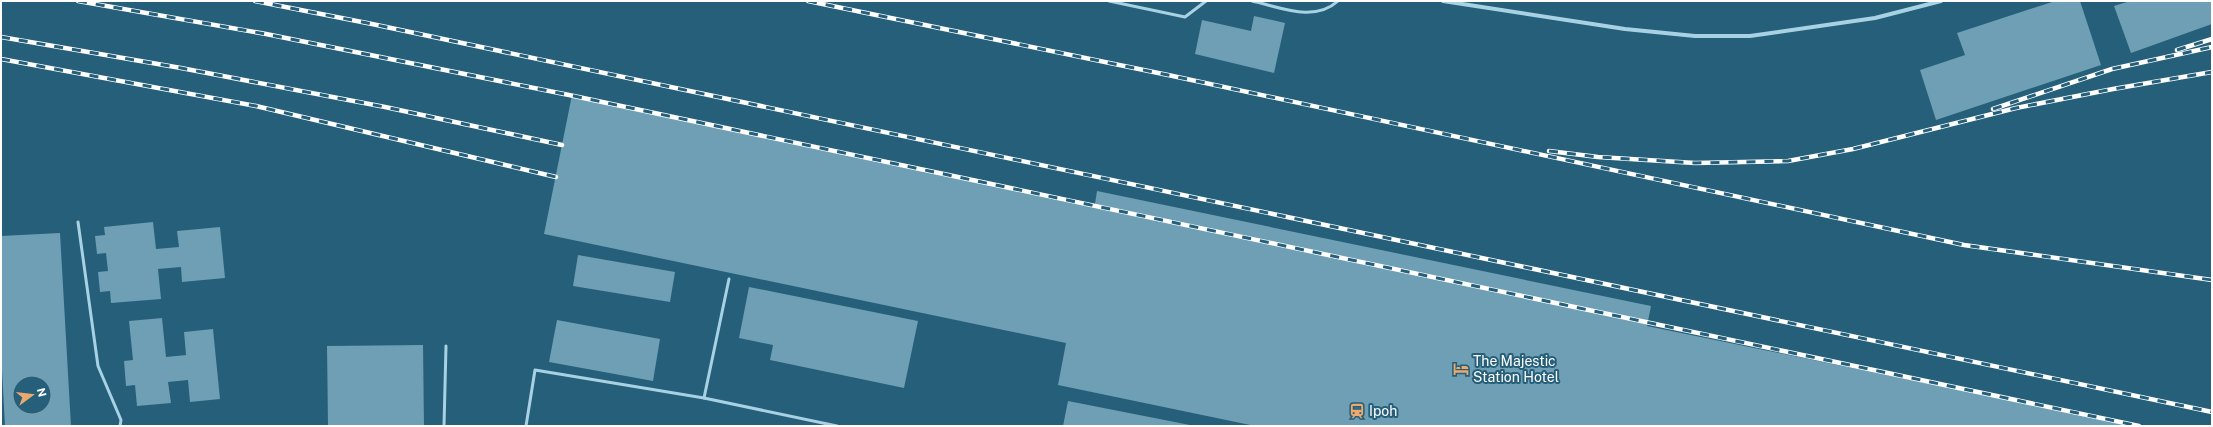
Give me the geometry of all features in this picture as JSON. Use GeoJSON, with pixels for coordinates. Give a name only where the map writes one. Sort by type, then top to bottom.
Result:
{"type":"FeatureCollection","features":[{"type":"Feature","properties":{"kind":"street"},"geometry":{"type":"LineString","coordinates":[[1443,1],[1625,29],[1695,36],[1750,36],[1875,18],[1941,1]]}},
{"type":"Feature","properties":{"kind":"lane"},"geometry":{"type":"LineString","coordinates":[[1109,1],[1185,17],[1206,1]]}},
{"type":"Feature","properties":{"kind":"lane"},"geometry":{"type":"LineString","coordinates":[[1252,1],[1310,13],[1321,12],[1338,1]]}},
{"type":"Feature","properties":{"kind":"lane"},"geometry":{"type":"LineString","coordinates":[[78,222],[98,366],[121,420],[120,426]]}},
{"type":"Feature","properties":{"kind":"lane"},"geometry":{"type":"LineString","coordinates":[[704,398],[730,279]]}},
{"type":"Feature","properties":{"kind":"lane"},"geometry":{"type":"LineString","coordinates":[[444,426],[446,346]]}},
{"type":"Feature","properties":{"kind":"lane"},"geometry":{"type":"LineString","coordinates":[[526,426],[535,370],[704,398],[837,426]]}},
{"type":"Feature","properties":{"kind":"building"},"geometry":{"type":"Polygon","coordinates":[[[2055,1],[2080,1],[2101,65],[1936,120],[1920,70],[1965,55],[1957,33],[2055,1]]]}},
{"type":"Feature","properties":{"kind":"building"},"geometry":{"type":"Polygon","coordinates":[[[2130,1],[2212,1],[2212,24],[2131,53],[2114,6],[2130,1]]]}},
{"type":"Feature","properties":{"kind":"building"},"geometry":{"type":"Polygon","coordinates":[[[1254,16],[1285,23],[1274,73],[1195,54],[1202,20],[1251,31],[1254,16]]]}},
{"type":"Feature","properties":{"kind":"building"},"geometry":{"type":"Polygon","coordinates":[[[572,95],[1095,204],[1097,191],[1651,306],[1647,326],[2136,426],[1255,426],[1058,385],[1066,343],[544,234],[572,95]]]}},
{"type":"Feature","properties":{"kind":"building"},"geometry":{"type":"Polygon","coordinates":[[[153,222],[156,249],[179,247],[177,231],[220,227],[225,278],[182,282],[181,267],[158,269],[161,299],[111,303],[110,291],[100,292],[98,272],[108,271],[106,253],[97,254],[95,236],[105,235],[104,227],[153,222]]]}},
{"type":"Feature","properties":{"kind":"building"},"geometry":{"type":"Polygon","coordinates":[[[60,233],[71,426],[5,426],[1,352],[1,236],[60,233]]]}},
{"type":"Feature","properties":{"kind":"building"},"geometry":{"type":"Polygon","coordinates":[[[578,255],[675,272],[670,302],[573,286],[578,255]]]}},
{"type":"Feature","properties":{"kind":"building"},"geometry":{"type":"Polygon","coordinates":[[[749,287],[918,321],[904,388],[770,360],[773,345],[739,338],[749,287]]]}},
{"type":"Feature","properties":{"kind":"building"},"geometry":{"type":"Polygon","coordinates":[[[162,318],[166,357],[186,355],[184,332],[213,329],[220,399],[190,402],[188,380],[168,382],[171,403],[137,406],[135,385],[126,386],[124,361],[133,360],[129,321],[162,318]]]}},
{"type":"Feature","properties":{"kind":"building"},"geometry":{"type":"Polygon","coordinates":[[[557,320],[660,339],[653,381],[549,362],[557,320]]]}},
{"type":"Feature","properties":{"kind":"building"},"geometry":{"type":"Polygon","coordinates":[[[423,345],[424,426],[328,426],[327,346],[423,345]]]}},
{"type":"Feature","properties":{"kind":"building"},"geometry":{"type":"Polygon","coordinates":[[[1068,401],[1190,425],[1190,426],[1063,426],[1068,401]]]}},
{"type":"Feature","properties":{"kind":"railway"},"geometry":{"type":"LineString","coordinates":[[78,1],[266,34],[569,95],[2139,426]]}},
{"type":"Feature","properties":{"kind":"railway"},"geometry":{"type":"LineString","coordinates":[[255,1],[372,24],[2212,412]]}},
{"type":"Feature","properties":{"kind":"railway"},"geometry":{"type":"LineString","coordinates":[[808,1],[1168,75],[1964,245],[2212,280]]}},
{"type":"Feature","properties":{"kind":"railway"},"geometry":{"type":"LineString","coordinates":[[1,37],[181,68],[385,107],[562,145]]}},
{"type":"Feature","properties":{"kind":"railway"},"geometry":{"type":"LineString","coordinates":[[2177,50],[2212,39]]}},
{"type":"Feature","properties":{"kind":"railway"},"geometry":{"type":"LineString","coordinates":[[1993,109],[2112,69],[2212,47]]}},
{"type":"Feature","properties":{"kind":"railway"},"geometry":{"type":"LineString","coordinates":[[1,59],[256,106],[556,177]]}},
{"type":"Feature","properties":{"kind":"railway"},"geometry":{"type":"LineString","coordinates":[[1549,151],[1598,157],[1695,163],[1788,161],[1853,149],[2016,108],[2212,72]]}},
{"type":"Feature","properties":{"kind":"place","name":"The Majestic Station Hotel"},"geometry":{"type":"Point","coordinates":[1461,369]}},
{"type":"Feature","properties":{"kind":"place","name":"Ipoh"},"geometry":{"type":"Point","coordinates":[1357,411]}}]}
